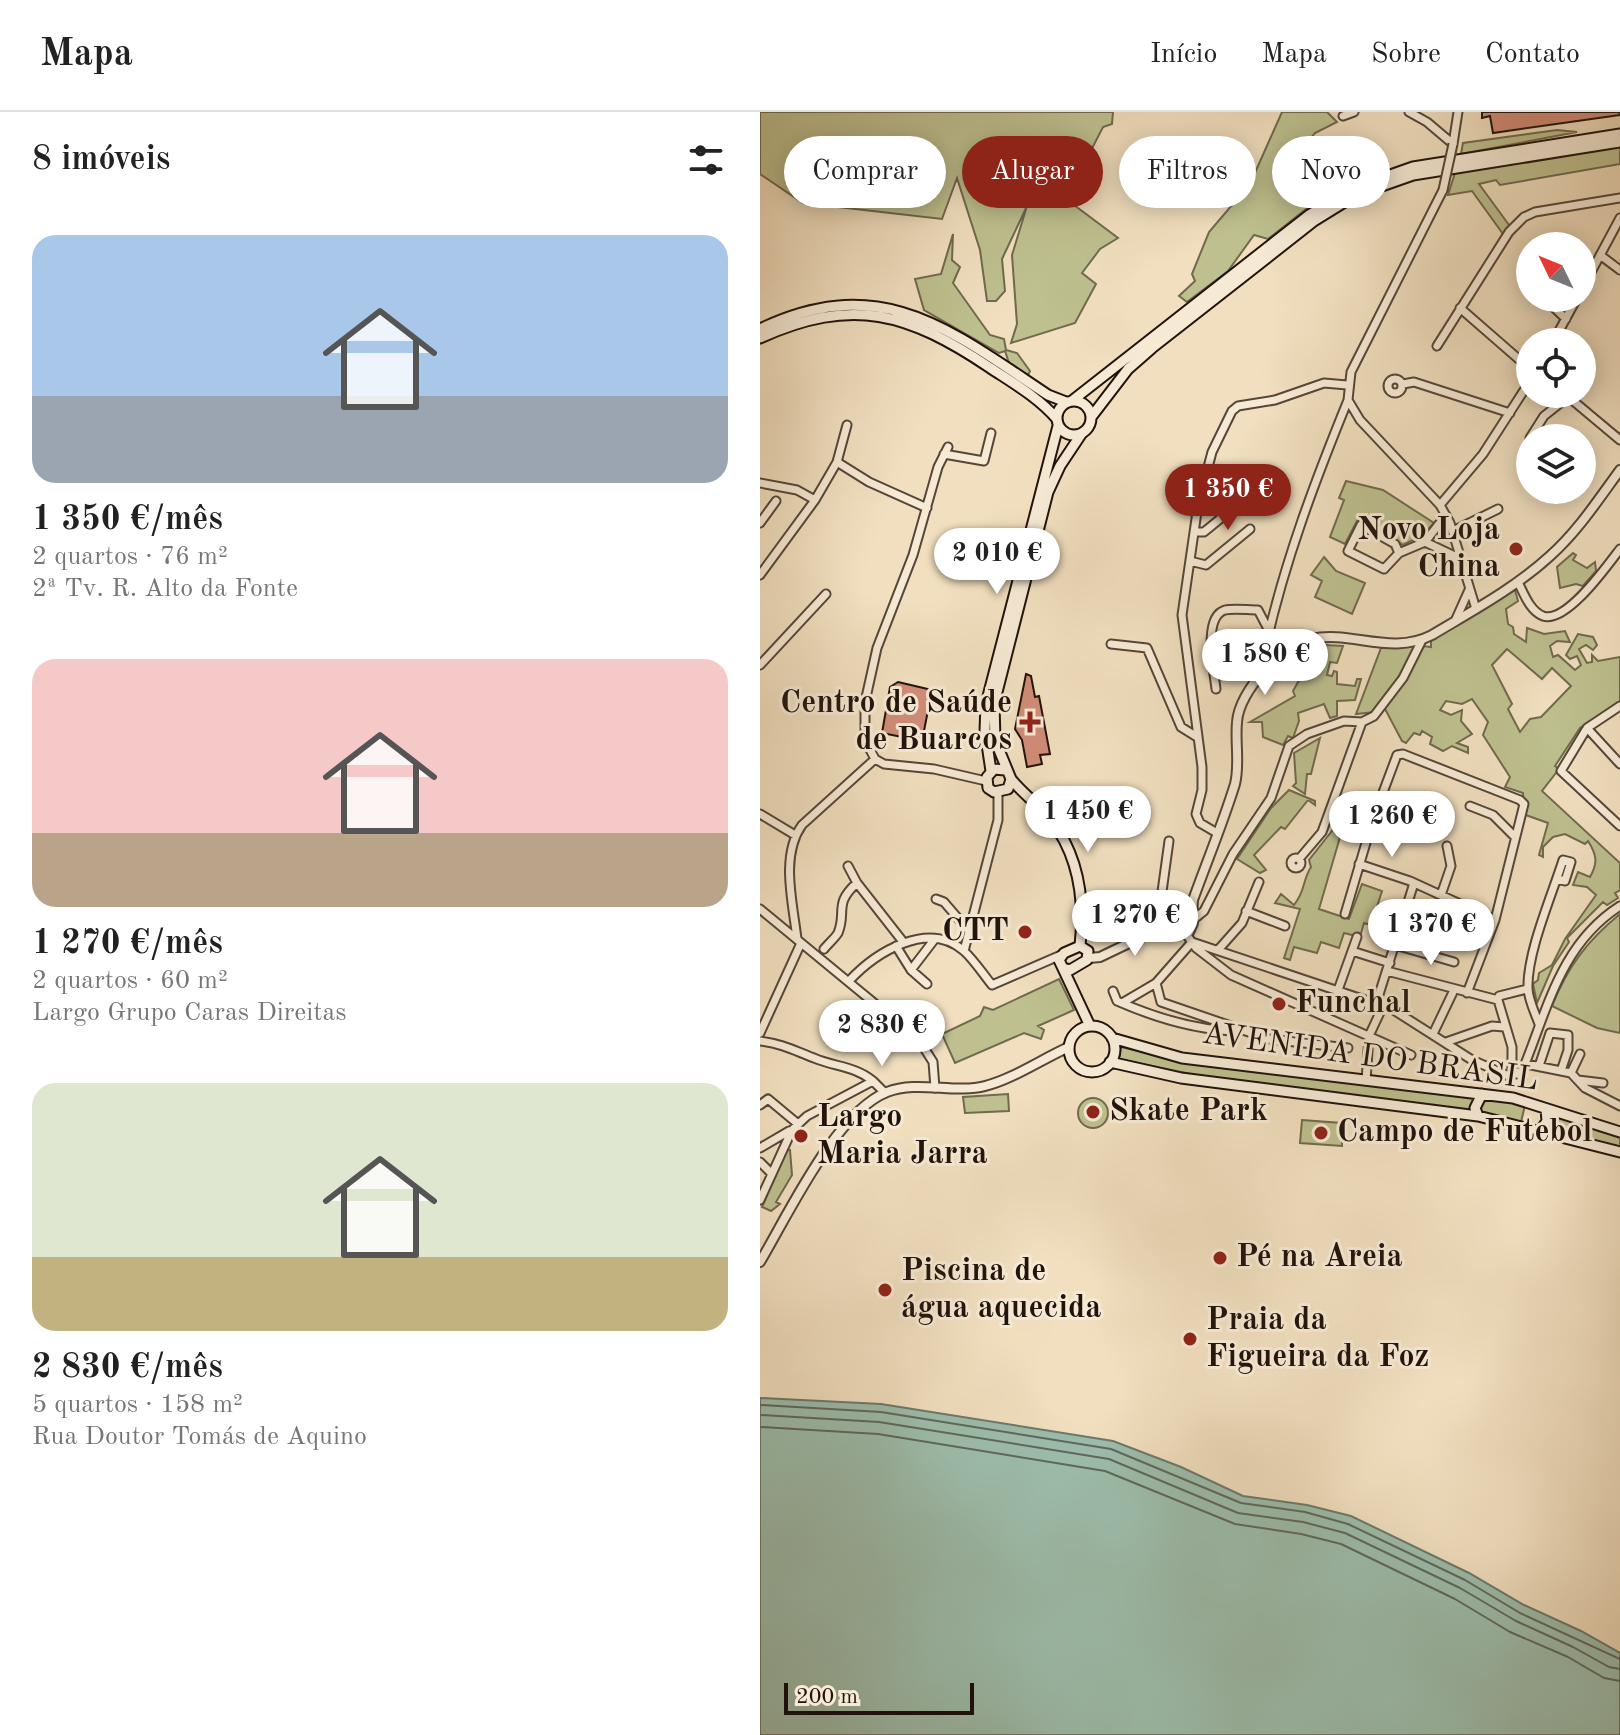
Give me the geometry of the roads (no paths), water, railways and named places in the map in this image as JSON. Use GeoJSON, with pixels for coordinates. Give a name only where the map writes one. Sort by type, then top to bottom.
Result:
{"type":"FeatureCollection","features":[{"type":"Feature","properties":{"kind":"main road"},"geometry":{"type":"LineString","coordinates":[[1022,792],[1001,793],[988,788],[986,704],[1061,406],[1309,215],[1351,189],[1413,167],[1620,134]]}},
{"type":"Feature","properties":{"kind":"main road"},"geometry":{"type":"LineString","coordinates":[[1080,946],[1082,923],[1078,879],[1067,846],[1049,817],[1022,792],[1005,770],[995,740],[994,704],[1048,492],[1060,466],[1091,423],[1092,416],[1128,369],[1152,348],[1314,221],[1356,195],[1413,175],[1620,142]]}},
{"type":"Feature","properties":{"kind":"main road"},"geometry":{"type":"LineString","coordinates":[[760,329],[789,315],[832,305],[881,307],[918,316],[951,331],[1048,395],[1086,404],[1092,416]]}},
{"type":"Feature","properties":{"kind":"main road"},"geometry":{"type":"LineString","coordinates":[[760,338],[792,323],[836,314],[881,317],[915,324],[947,339],[1043,403],[1069,434],[1082,433]]}},
{"type":"Feature","properties":{"kind":"main road"},"geometry":{"type":"LineString","coordinates":[[988,776],[1005,770]]}},
{"type":"Feature","properties":{"kind":"main road"},"geometry":{"type":"LineString","coordinates":[[1001,793],[1011,779]]}},
{"type":"Feature","properties":{"kind":"main road"},"geometry":{"type":"LineString","coordinates":[[1063,968],[1075,967],[1089,958],[1088,951],[1080,946]]}},
{"type":"Feature","properties":{"kind":"main road"},"geometry":{"type":"LineString","coordinates":[[1080,946],[1061,955],[1060,963],[1090,1026]]}},
{"type":"Feature","properties":{"kind":"main road"},"geometry":{"type":"LineString","coordinates":[[1071,983],[1075,967]]}},
{"type":"Feature","properties":{"kind":"main road"},"geometry":{"type":"LineString","coordinates":[[1090,1026],[1103,1028],[1112,1038],[1114,1052],[1110,1062],[1097,1071],[1085,1071],[1072,1061],[1069,1047],[1074,1034],[1090,1026]]}},
{"type":"Feature","properties":{"kind":"main road","name":"AVENIDA DO BRASIL"},"geometry":{"type":"LineString","coordinates":[[1112,1038],[1182,1058],[1499,1096],[1620,1132]]}},
{"type":"Feature","properties":{"kind":"main road","name":"AVENIDA DO BRASIL"},"geometry":{"type":"LineString","coordinates":[[1110,1062],[1181,1078],[1478,1116],[1620,1152]]}},
{"type":"Feature","properties":{"kind":"main road"},"geometry":{"type":"LineString","coordinates":[[1478,1116],[1475,1108],[1482,1094]]}},
{"type":"Feature","properties":{"kind":"main road"},"geometry":{"type":"LineString","coordinates":[[1541,1130],[1547,1121],[1546,1109]]}},
{"type":"Feature","properties":{"kind":"street"},"geometry":{"type":"LineString","coordinates":[[1343,116],[1354,112]]}},
{"type":"Feature","properties":{"kind":"street"},"geometry":{"type":"LineString","coordinates":[[1409,112],[1427,122],[1453,144]]}},
{"type":"Feature","properties":{"kind":"street"},"geometry":{"type":"LineString","coordinates":[[1274,662],[1266,645],[1302,513],[1348,400],[1347,385],[1351,372],[1443,190],[1458,112]]}},
{"type":"Feature","properties":{"kind":"street"},"geometry":{"type":"LineString","coordinates":[[1437,346],[1509,232],[1524,217],[1535,212],[1620,198]]}},
{"type":"Feature","properties":{"kind":"street"},"geometry":{"type":"LineString","coordinates":[[1596,263],[1620,218]]}},
{"type":"Feature","properties":{"kind":"street"},"geometry":{"type":"LineString","coordinates":[[1600,255],[1620,270]]}},
{"type":"Feature","properties":{"kind":"street"},"geometry":{"type":"LineString","coordinates":[[1460,308],[1516,357]]}},
{"type":"Feature","properties":{"kind":"street"},"geometry":{"type":"LineString","coordinates":[[1559,312],[1566,319]]}},
{"type":"Feature","properties":{"kind":"street"},"geometry":{"type":"LineString","coordinates":[[1561,328],[1570,312]]}},
{"type":"Feature","properties":{"kind":"street"},"geometry":{"type":"LineString","coordinates":[[1403,384],[1414,382],[1510,413]]}},
{"type":"Feature","properties":{"kind":"street"},"geometry":{"type":"LineString","coordinates":[[1217,833],[1200,823],[1196,814],[1202,790],[1182,615],[1194,532],[1212,452],[1232,411],[1238,406],[1275,400],[1324,383],[1347,385]]}},
{"type":"Feature","properties":{"kind":"street"},"geometry":{"type":"LineString","coordinates":[[1348,400],[1360,420],[1440,505],[1453,531],[1475,609]]}},
{"type":"Feature","properties":{"kind":"street"},"geometry":{"type":"LineString","coordinates":[[1440,505],[1470,471],[1516,403]]}},
{"type":"Feature","properties":{"kind":"street"},"geometry":{"type":"LineString","coordinates":[[1539,424],[1553,408]]}},
{"type":"Feature","properties":{"kind":"street"},"geometry":{"type":"LineString","coordinates":[[1582,408],[1620,440]]}},
{"type":"Feature","properties":{"kind":"street"},"geometry":{"type":"LineString","coordinates":[[760,575],[815,500],[837,462],[847,425]]}},
{"type":"Feature","properties":{"kind":"street"},"geometry":{"type":"LineString","coordinates":[[988,776],[893,767],[875,759],[865,740],[867,687],[877,648],[946,450],[984,461],[991,433]]}},
{"type":"Feature","properties":{"kind":"street"},"geometry":{"type":"LineString","coordinates":[[837,462],[879,487],[927,508]]}},
{"type":"Feature","properties":{"kind":"street"},"geometry":{"type":"LineString","coordinates":[[1186,934],[1191,930],[1193,900],[1235,782],[1237,720],[1241,704],[1274,662],[1298,642],[1317,638],[1392,644],[1422,640],[1518,582],[1566,541],[1620,470]]}},
{"type":"Feature","properties":{"kind":"street"},"geometry":{"type":"LineString","coordinates":[[760,483],[797,490],[815,500]]}},
{"type":"Feature","properties":{"kind":"street"},"geometry":{"type":"LineString","coordinates":[[1194,532],[1204,532],[1248,496]]}},
{"type":"Feature","properties":{"kind":"street"},"geometry":{"type":"LineString","coordinates":[[760,523],[776,501]]}},
{"type":"Feature","properties":{"kind":"street"},"geometry":{"type":"LineString","coordinates":[[1453,531],[1498,509]]}},
{"type":"Feature","properties":{"kind":"street"},"geometry":{"type":"LineString","coordinates":[[1399,553],[1395,544],[1361,525],[1348,551],[1384,569],[1399,553],[1425,542],[1446,515]]}},
{"type":"Feature","properties":{"kind":"street"},"geometry":{"type":"LineString","coordinates":[[1190,561],[1206,565],[1250,529]]}},
{"type":"Feature","properties":{"kind":"street"},"geometry":{"type":"LineString","coordinates":[[1425,542],[1461,559]]}},
{"type":"Feature","properties":{"kind":"street"},"geometry":{"type":"LineString","coordinates":[[1518,582],[1536,611],[1555,617],[1565,612],[1620,549]]}},
{"type":"Feature","properties":{"kind":"street"},"geometry":{"type":"LineString","coordinates":[[1468,593],[1489,600]]}},
{"type":"Feature","properties":{"kind":"street"},"geometry":{"type":"LineString","coordinates":[[1453,622],[1468,593]]}},
{"type":"Feature","properties":{"kind":"street"},"geometry":{"type":"LineString","coordinates":[[760,665],[826,594]]}},
{"type":"Feature","properties":{"kind":"street"},"geometry":{"type":"LineString","coordinates":[[1216,689],[1211,628],[1218,614],[1225,610],[1258,610],[1269,631]]}},
{"type":"Feature","properties":{"kind":"street"},"geometry":{"type":"LineString","coordinates":[[1082,923],[1160,906],[1175,917],[1192,918],[1208,905],[1233,854],[1271,798],[1289,746],[1307,734],[1344,721],[1362,722],[1374,716],[1403,678],[1422,640]]}},
{"type":"Feature","properties":{"kind":"street"},"geometry":{"type":"LineString","coordinates":[[1111,644],[1147,648],[1181,727],[1197,737]]}},
{"type":"Feature","properties":{"kind":"street"},"geometry":{"type":"LineString","coordinates":[[1620,706],[1587,728],[1561,771],[1620,826]]}},
{"type":"Feature","properties":{"kind":"street"},"geometry":{"type":"LineString","coordinates":[[1299,859],[1322,832],[1334,807],[1362,722]]}},
{"type":"Feature","properties":{"kind":"street"},"geometry":{"type":"LineString","coordinates":[[1587,728],[1620,764]]}},
{"type":"Feature","properties":{"kind":"street"},"geometry":{"type":"LineString","coordinates":[[1345,914],[1373,819],[1397,755],[1403,754],[1524,804],[1495,920],[1467,993]]}},
{"type":"Feature","properties":{"kind":"street"},"geometry":{"type":"LineString","coordinates":[[760,1033],[799,941],[791,877],[791,850],[795,835],[802,825],[875,759]]}},
{"type":"Feature","properties":{"kind":"street"},"geometry":{"type":"LineString","coordinates":[[964,951],[998,820],[1001,793]]}},
{"type":"Feature","properties":{"kind":"street"},"geometry":{"type":"LineString","coordinates":[[1379,803],[1412,814]]}},
{"type":"Feature","properties":{"kind":"street"},"geometry":{"type":"LineString","coordinates":[[1470,806],[1493,815],[1515,837]]}},
{"type":"Feature","properties":{"kind":"street"},"geometry":{"type":"LineString","coordinates":[[1334,807],[1373,819]]}},
{"type":"Feature","properties":{"kind":"street"},"geometry":{"type":"LineString","coordinates":[[760,814],[795,835]]}},
{"type":"Feature","properties":{"kind":"street"},"geometry":{"type":"LineString","coordinates":[[1160,906],[1169,841]]}},
{"type":"Feature","properties":{"kind":"street"},"geometry":{"type":"LineString","coordinates":[[1441,895],[1451,866],[1447,846]]}},
{"type":"Feature","properties":{"kind":"street"},"geometry":{"type":"LineString","coordinates":[[1359,864],[1414,883],[1495,920]]}},
{"type":"Feature","properties":{"kind":"street"},"geometry":{"type":"LineString","coordinates":[[848,866],[900,945],[911,970],[927,984]]}},
{"type":"Feature","properties":{"kind":"street"},"geometry":{"type":"LineString","coordinates":[[1539,1024],[1527,989],[1535,950],[1557,879]]}},
{"type":"Feature","properties":{"kind":"street"},"geometry":{"type":"LineString","coordinates":[[1218,950],[1242,923],[1259,882]]}},
{"type":"Feature","properties":{"kind":"street"},"geometry":{"type":"LineString","coordinates":[[824,949],[838,932],[839,909],[846,893],[857,883]]}},
{"type":"Feature","properties":{"kind":"street"},"geometry":{"type":"LineString","coordinates":[[1366,1081],[1369,1036],[1414,883]]}},
{"type":"Feature","properties":{"kind":"street"},"geometry":{"type":"LineString","coordinates":[[936,899],[944,902],[969,931]]}},
{"type":"Feature","properties":{"kind":"street"},"geometry":{"type":"LineString","coordinates":[[1193,900],[1201,906],[1208,905]]}},
{"type":"Feature","properties":{"kind":"street"},"geometry":{"type":"LineString","coordinates":[[1089,958],[1100,957],[1175,917],[1193,900]]}},
{"type":"Feature","properties":{"kind":"street"},"geometry":{"type":"LineString","coordinates":[[1192,942],[1380,1005],[1472,1060],[1511,1077],[1515,1084],[1521,1078],[1560,971],[1577,945],[1603,917],[1620,906]]}},
{"type":"Feature","properties":{"kind":"street"},"geometry":{"type":"LineString","coordinates":[[760,909],[919,1040],[933,1062],[935,1088]]}},
{"type":"Feature","properties":{"kind":"street"},"geometry":{"type":"LineString","coordinates":[[1246,911],[1285,926]]}},
{"type":"Feature","properties":{"kind":"street"},"geometry":{"type":"LineString","coordinates":[[1175,917],[1176,932],[1186,934],[1231,975],[1411,1055]]}},
{"type":"Feature","properties":{"kind":"street"},"geometry":{"type":"LineString","coordinates":[[1338,990],[1357,937]]}},
{"type":"Feature","properties":{"kind":"street"},"geometry":{"type":"LineString","coordinates":[[849,981],[863,965],[900,945],[934,940],[950,942],[964,951],[992,985],[1061,955]]}},
{"type":"Feature","properties":{"kind":"street"},"geometry":{"type":"LineString","coordinates":[[911,970],[934,940]]}},
{"type":"Feature","properties":{"kind":"street"},"geometry":{"type":"LineString","coordinates":[[1122,1003],[1156,983],[1192,942]]}},
{"type":"Feature","properties":{"kind":"street"},"geometry":{"type":"LineString","coordinates":[[1395,945],[1454,962]]}},
{"type":"Feature","properties":{"kind":"street"},"geometry":{"type":"LineString","coordinates":[[1352,951],[1454,990],[1498,1000]]}},
{"type":"Feature","properties":{"kind":"street"},"geometry":{"type":"LineString","coordinates":[[1156,983],[1161,1002],[1242,1032],[1269,1039],[1348,1048]]}},
{"type":"Feature","properties":{"kind":"street"},"geometry":{"type":"LineString","coordinates":[[1499,1096],[1511,1077],[1512,1047],[1504,1027],[1499,996],[1527,989]]}},
{"type":"Feature","properties":{"kind":"street"},"geometry":{"type":"LineString","coordinates":[[1433,1034],[1454,990]]}},
{"type":"Feature","properties":{"kind":"street"},"geometry":{"type":"LineString","coordinates":[[1113,991],[1117,1001],[1158,1017],[1208,1029],[1242,1032]]}},
{"type":"Feature","properties":{"kind":"street"},"geometry":{"type":"LineString","coordinates":[[1446,1042],[1492,1026],[1504,1027]]}},
{"type":"Feature","properties":{"kind":"street"},"geometry":{"type":"LineString","coordinates":[[1539,1066],[1550,1033],[1570,1037],[1561,1071]]}},
{"type":"Feature","properties":{"kind":"street"},"geometry":{"type":"LineString","coordinates":[[760,1041],[786,1044],[815,1059],[861,1071],[885,1093]]}},
{"type":"Feature","properties":{"kind":"street"},"geometry":{"type":"LineString","coordinates":[[760,1262],[829,1147],[852,1118],[876,1098],[885,1093],[986,1086],[1069,1047]]}},
{"type":"Feature","properties":{"kind":"street"},"geometry":{"type":"LineString","coordinates":[[1571,1073],[1580,1054]]}},
{"type":"Feature","properties":{"kind":"street"},"geometry":{"type":"LineString","coordinates":[[1526,1064],[1571,1073],[1585,1088],[1620,1106]]}},
{"type":"Feature","properties":{"kind":"street"},"geometry":{"type":"LineString","coordinates":[[1521,1078],[1527,1102]]}},
{"type":"Feature","properties":{"kind":"street"},"geometry":{"type":"LineString","coordinates":[[1578,1080],[1603,1083]]}},
{"type":"Feature","properties":{"kind":"street"},"geometry":{"type":"LineString","coordinates":[[760,1148],[873,1081]]}},
{"type":"Feature","properties":{"kind":"street"},"geometry":{"type":"LineString","coordinates":[[760,1105],[768,1099],[795,1127]]}},
{"type":"Feature","properties":{"kind":"street"},"geometry":{"type":"LineString","coordinates":[[760,1200],[770,1172],[795,1127]]}},
{"type":"Feature","properties":{"kind":"street"},"geometry":{"type":"LineString","coordinates":[[760,1162],[770,1172]]}},
{"type":"Feature","properties":{"kind":"water"},"geometry":{"type":"Polygon","coordinates":[[[760,1398],[881,1404],[1113,1441],[1181,1467],[1243,1496],[1307,1505],[1351,1516],[1469,1573],[1524,1605],[1620,1653],[1620,1735],[760,1735],[760,1398]]]}},
{"type":"Feature","properties":{"kind":"place","name":"Novo Loja China"},"geometry":{"type":"Point","coordinates":[1516,549]}},
{"type":"Feature","properties":{"kind":"place","name":"Centro de Saúde de Buarcos"},"geometry":{"type":"Point","coordinates":[1030,722]}},
{"type":"Feature","properties":{"kind":"place","name":"CTT"},"geometry":{"type":"Point","coordinates":[1025,932]}},
{"type":"Feature","properties":{"kind":"place","name":"Funchal"},"geometry":{"type":"Point","coordinates":[1279,1004]}},
{"type":"Feature","properties":{"kind":"place","name":"Skate Park"},"geometry":{"type":"Point","coordinates":[1093,1112]}},
{"type":"Feature","properties":{"kind":"place","name":"Campo de Futebol"},"geometry":{"type":"Point","coordinates":[1321,1133]}},
{"type":"Feature","properties":{"kind":"place","name":"Largo Maria Jarra"},"geometry":{"type":"Point","coordinates":[801,1136]}},
{"type":"Feature","properties":{"kind":"place","name":"Pé na Areia"},"geometry":{"type":"Point","coordinates":[1220,1258]}},
{"type":"Feature","properties":{"kind":"place","name":"Piscina de água aquecida"},"geometry":{"type":"Point","coordinates":[885,1290]}},
{"type":"Feature","properties":{"kind":"place","name":"Praia da Figueira da Foz"},"geometry":{"type":"Point","coordinates":[1190,1339]}}]}
